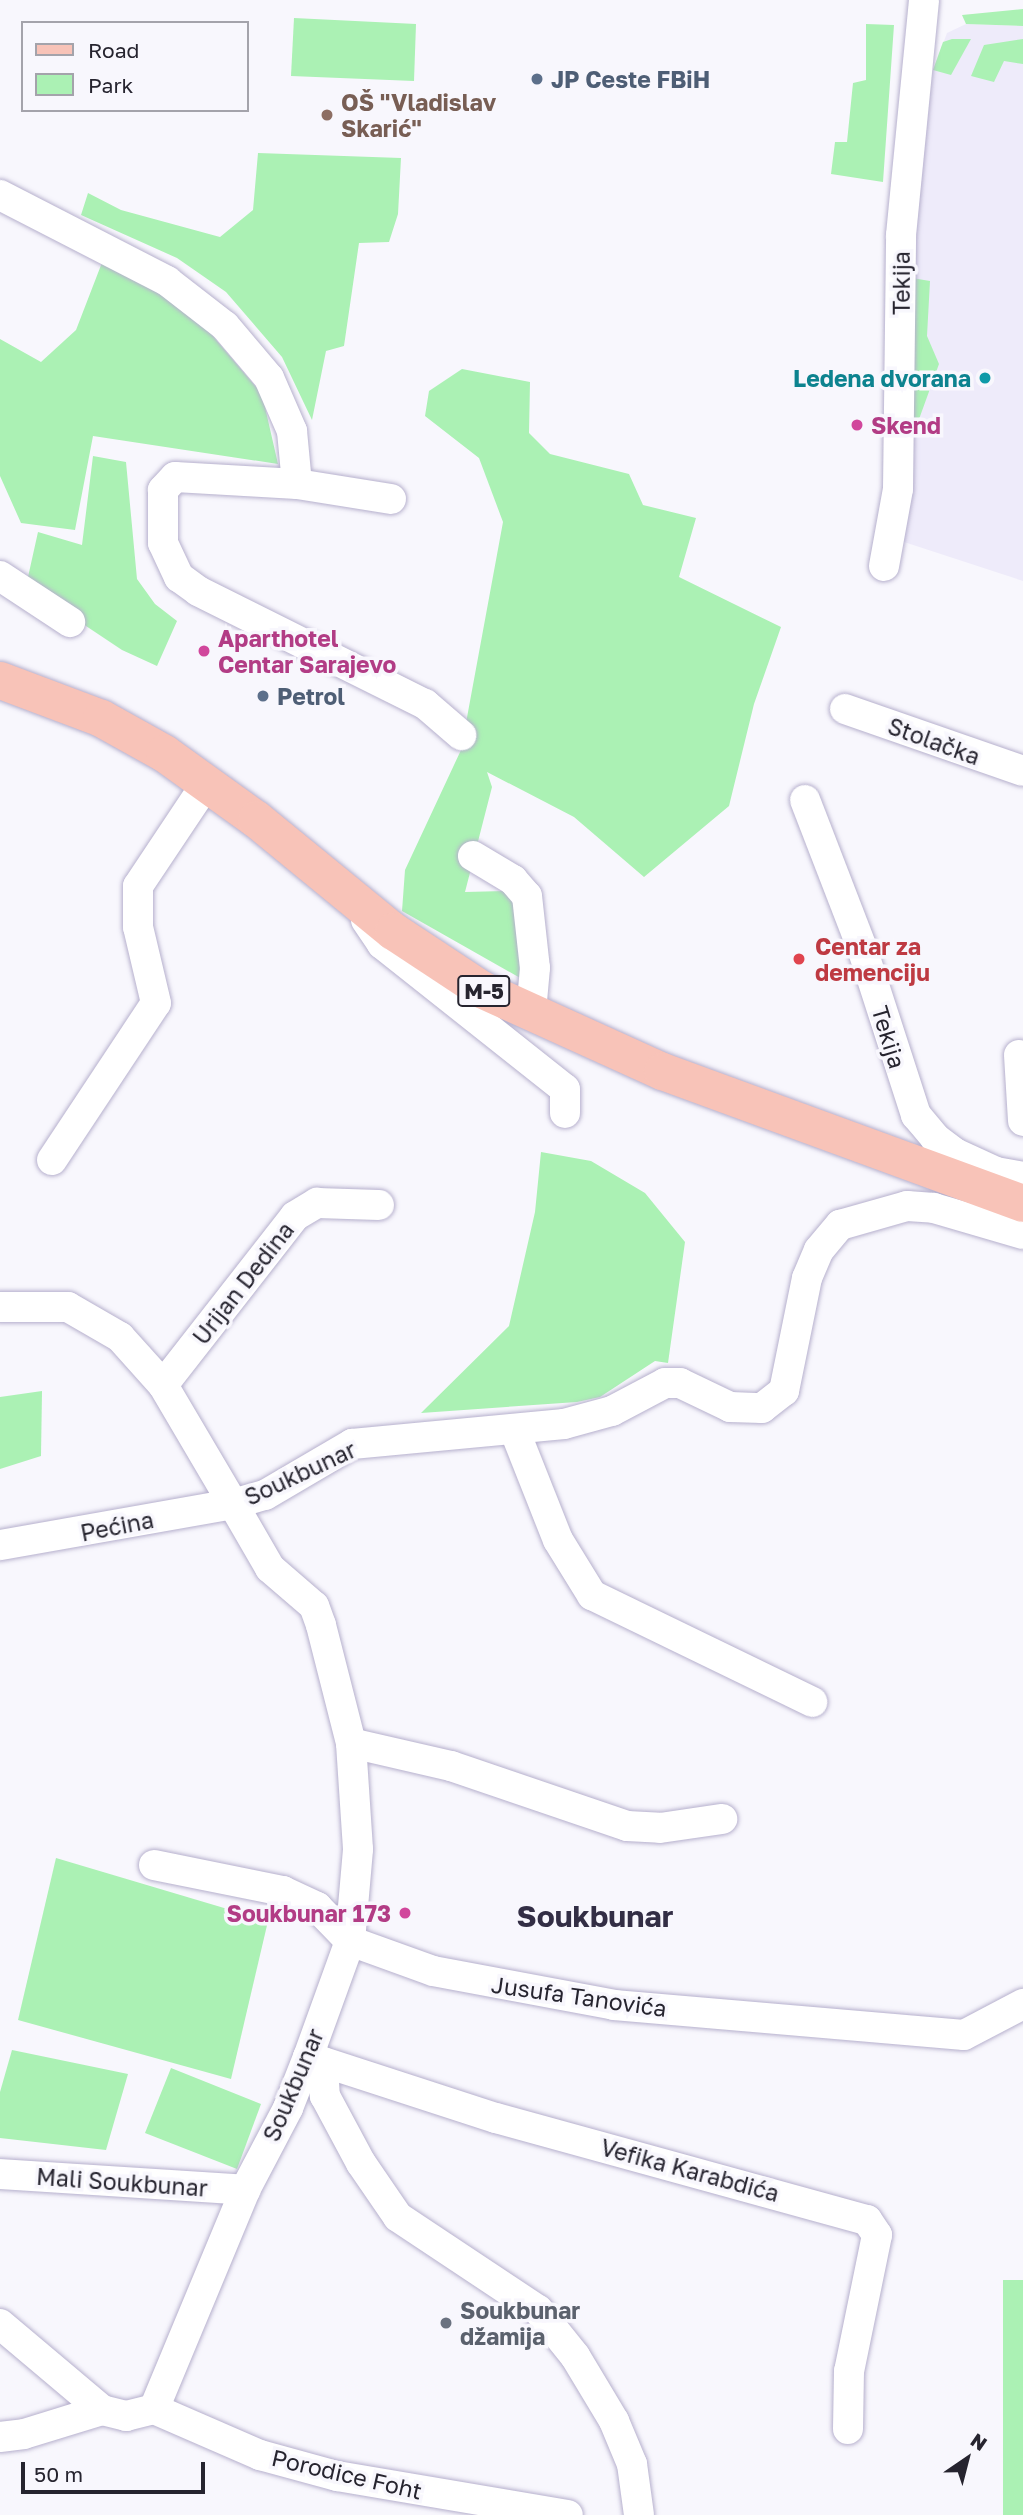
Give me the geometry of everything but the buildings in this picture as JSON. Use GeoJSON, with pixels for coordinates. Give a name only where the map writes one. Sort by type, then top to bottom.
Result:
{"type":"FeatureCollection","features":[{"type":"Feature","properties":{"kind":"main road","name":"M-5"},"geometry":{"type":"LineString","coordinates":[[0,680],[101,718],[164,753],[351,898],[481,989],[662,1071],[973,1204],[1023,1203]]}},
{"type":"Feature","properties":{"kind":"street","name":"Tekija"},"geometry":{"type":"LineString","coordinates":[[884,566],[898,489],[901,235],[924,0]]}},
{"type":"Feature","properties":{"kind":"street"},"geometry":{"type":"LineString","coordinates":[[0,195],[167,281],[225,326],[274,389],[292,431],[296,484]]}},
{"type":"Feature","properties":{"kind":"street"},"geometry":{"type":"LineString","coordinates":[[391,499],[296,484],[192,475],[168,480],[163,490],[163,522],[169,562],[179,577],[198,591],[425,704],[461,735]]}},
{"type":"Feature","properties":{"kind":"street"},"geometry":{"type":"LineString","coordinates":[[0,576],[70,622]]}},
{"type":"Feature","properties":{"kind":"street","name":"Stolačka"},"geometry":{"type":"LineString","coordinates":[[845,709],[1023,772]]}},
{"type":"Feature","properties":{"kind":"street"},"geometry":{"type":"LineString","coordinates":[[52,1160],[156,1003],[138,927],[138,886],[206,783]]}},
{"type":"Feature","properties":{"kind":"street","name":"Tekija"},"geometry":{"type":"LineString","coordinates":[[805,800],[862,948],[916,1115],[955,1153],[996,1172],[1023,1177]]}},
{"type":"Feature","properties":{"kind":"street"},"geometry":{"type":"LineString","coordinates":[[473,856],[513,880],[527,896],[535,968],[531,1012]]}},
{"type":"Feature","properties":{"kind":"street"},"geometry":{"type":"LineString","coordinates":[[351,898],[382,944],[565,1089],[565,1113]]}},
{"type":"Feature","properties":{"kind":"street"},"geometry":{"type":"LineString","coordinates":[[1019,1055],[1023,1121]]}},
{"type":"Feature","properties":{"kind":"street","name":"Urijan Dedina"},"geometry":{"type":"LineString","coordinates":[[163,1385],[295,1216],[324,1202],[379,1205]]}},
{"type":"Feature","properties":{"kind":"street","name":"Soukbunar"},"geometry":{"type":"LineString","coordinates":[[154,2409],[245,2190],[315,2060],[349,1941],[358,1849],[351,1743],[314,1606],[270,1568],[233,1504],[265,1495],[352,1444],[514,1429],[597,1416],[665,1382],[680,1383],[747,1411],[769,1405],[784,1391],[789,1377],[804,1287],[819,1250],[834,1230],[857,1217],[907,1206],[934,1208],[973,1204],[1023,1234]]}},
{"type":"Feature","properties":{"kind":"street"},"geometry":{"type":"LineString","coordinates":[[0,1307],[68,1307],[91,1317],[120,1337],[163,1385],[233,1504]]}},
{"type":"Feature","properties":{"kind":"street"},"geometry":{"type":"LineString","coordinates":[[514,1429],[558,1540],[592,1595],[812,1702]]}},
{"type":"Feature","properties":{"kind":"street","name":"Pećina"},"geometry":{"type":"LineString","coordinates":[[0,1545],[233,1504]]}},
{"type":"Feature","properties":{"kind":"street"},"geometry":{"type":"LineString","coordinates":[[351,1743],[451,1766],[627,1826],[660,1828],[722,1819]]}},
{"type":"Feature","properties":{"kind":"street","name":"Jusufa Tanovića"},"geometry":{"type":"LineString","coordinates":[[154,1866],[283,1891],[317,1907],[349,1941],[433,1972],[614,2005],[964,2035],[1023,2004]]}},
{"type":"Feature","properties":{"kind":"street"},"geometry":{"type":"LineString","coordinates":[[315,2060],[325,2096],[361,2163],[398,2217],[538,2310],[575,2356],[614,2421],[632,2463],[639,2515]]}},
{"type":"Feature","properties":{"kind":"street","name":"Vefika Karabdića"},"geometry":{"type":"LineString","coordinates":[[315,2060],[496,2118],[867,2220],[877,2235],[849,2371],[848,2429]]}},
{"type":"Feature","properties":{"kind":"street","name":"Mali Soukbunar"},"geometry":{"type":"LineString","coordinates":[[0,2174],[245,2190]]}},
{"type":"Feature","properties":{"kind":"street"},"geometry":{"type":"LineString","coordinates":[[0,2324],[102,2410],[126,2416],[154,2409]]}},
{"type":"Feature","properties":{"kind":"street","name":"Porodice Foht"},"geometry":{"type":"LineString","coordinates":[[154,2409],[260,2455],[337,2476],[568,2515]]}},
{"type":"Feature","properties":{"kind":"street"},"geometry":{"type":"LineString","coordinates":[[0,2437],[24,2434],[102,2410]]}},
{"type":"Feature","properties":{"kind":"shaded area"},"geometry":{"type":"Polygon","coordinates":[[[966,24],[1023,26],[1023,581],[901,541],[913,240],[933,70],[947,33],[966,24]]]}},
{"type":"Feature","properties":{"kind":"green space"},"geometry":{"type":"Polygon","coordinates":[[[1023,9],[1023,26],[966,24],[962,15],[1023,9]]]}},
{"type":"Feature","properties":{"kind":"green space"},"geometry":{"type":"Polygon","coordinates":[[[294,18],[416,24],[414,81],[291,76],[294,18]]]}},
{"type":"Feature","properties":{"kind":"green space"},"geometry":{"type":"Polygon","coordinates":[[[866,24],[894,25],[883,182],[831,174],[835,142],[847,142],[853,83],[866,80],[866,24]]]}},
{"type":"Feature","properties":{"kind":"green space"},"geometry":{"type":"Polygon","coordinates":[[[971,39],[951,75],[933,70],[943,42],[971,39]]]}},
{"type":"Feature","properties":{"kind":"green space"},"geometry":{"type":"Polygon","coordinates":[[[1023,39],[1023,64],[1004,61],[994,82],[971,76],[984,45],[1023,39]]]}},
{"type":"Feature","properties":{"kind":"green space"},"geometry":{"type":"Polygon","coordinates":[[[258,153],[401,158],[398,214],[389,242],[359,243],[344,346],[326,351],[312,420],[282,357],[226,292],[177,258],[81,215],[88,193],[121,210],[220,237],[253,210],[258,153]]]}},
{"type":"Feature","properties":{"kind":"green space"},"geometry":{"type":"Polygon","coordinates":[[[103,260],[155,289],[206,328],[262,394],[278,464],[93,436],[75,530],[21,523],[0,476],[0,339],[41,362],[76,330],[103,260]]]}},
{"type":"Feature","properties":{"kind":"green space"},"geometry":{"type":"Polygon","coordinates":[[[912,278],[930,281],[927,336],[939,364],[914,433],[905,443],[912,278]]]}},
{"type":"Feature","properties":{"kind":"green space"},"geometry":{"type":"Polygon","coordinates":[[[462,369],[530,382],[529,433],[550,454],[629,474],[643,505],[696,518],[679,577],[781,627],[754,704],[729,806],[644,877],[574,817],[487,772],[492,787],[465,892],[505,891],[531,919],[529,983],[402,911],[405,870],[461,750],[503,522],[479,458],[425,416],[429,391],[462,369]]]}},
{"type":"Feature","properties":{"kind":"green space"},"geometry":{"type":"Polygon","coordinates":[[[93,456],[126,462],[137,579],[155,604],[177,621],[157,666],[122,650],[26,586],[38,532],[82,545],[93,456]]]}},
{"type":"Feature","properties":{"kind":"green space"},"geometry":{"type":"Polygon","coordinates":[[[541,1152],[591,1161],[645,1193],[685,1242],[668,1363],[655,1361],[600,1397],[577,1402],[421,1413],[509,1326],[535,1212],[541,1152]]]}},
{"type":"Feature","properties":{"kind":"green space"},"geometry":{"type":"Polygon","coordinates":[[[42,1391],[41,1456],[0,1469],[0,1397],[42,1391]]]}},
{"type":"Feature","properties":{"kind":"green space"},"geometry":{"type":"Polygon","coordinates":[[[56,1858],[268,1921],[231,2079],[18,2020],[56,1858]]]}},
{"type":"Feature","properties":{"kind":"green space"},"geometry":{"type":"Polygon","coordinates":[[[12,2050],[128,2074],[106,2150],[0,2138],[0,2092],[12,2050]]]}},
{"type":"Feature","properties":{"kind":"green space"},"geometry":{"type":"Polygon","coordinates":[[[171,2068],[261,2104],[237,2169],[145,2133],[171,2068]]]}},
{"type":"Feature","properties":{"kind":"green space"},"geometry":{"type":"Polygon","coordinates":[[[1003,2280],[1023,2280],[1023,2515],[1003,2515],[1003,2280]]]}},
{"type":"Feature","properties":{"kind":"place","name":"JP Ceste FBiH"},"geometry":{"type":"Point","coordinates":[537,79]}},
{"type":"Feature","properties":{"kind":"place","name":"OŠ \"Vladislav Skarić\""},"geometry":{"type":"Point","coordinates":[327,115]}},
{"type":"Feature","properties":{"kind":"place","name":"Ledena dvorana"},"geometry":{"type":"Point","coordinates":[985,378]}},
{"type":"Feature","properties":{"kind":"place","name":"Skend"},"geometry":{"type":"Point","coordinates":[857,425]}},
{"type":"Feature","properties":{"kind":"place","name":"Aparthotel Centar Sarajevo"},"geometry":{"type":"Point","coordinates":[204,651]}},
{"type":"Feature","properties":{"kind":"place","name":"Petrol"},"geometry":{"type":"Point","coordinates":[263,696]}},
{"type":"Feature","properties":{"kind":"place","name":"Centar za demenciju"},"geometry":{"type":"Point","coordinates":[799,959]}},
{"type":"Feature","properties":{"kind":"place","name":"Soukbunar 173"},"geometry":{"type":"Point","coordinates":[405,1913]}},
{"type":"Feature","properties":{"kind":"place","name":"Soukbunar džamija"},"geometry":{"type":"Point","coordinates":[446,2323]}},
{"type":"Feature","properties":{"kind":"district","name":"Soukbunar"},"geometry":{"type":"Point","coordinates":[595,1916]}}]}
